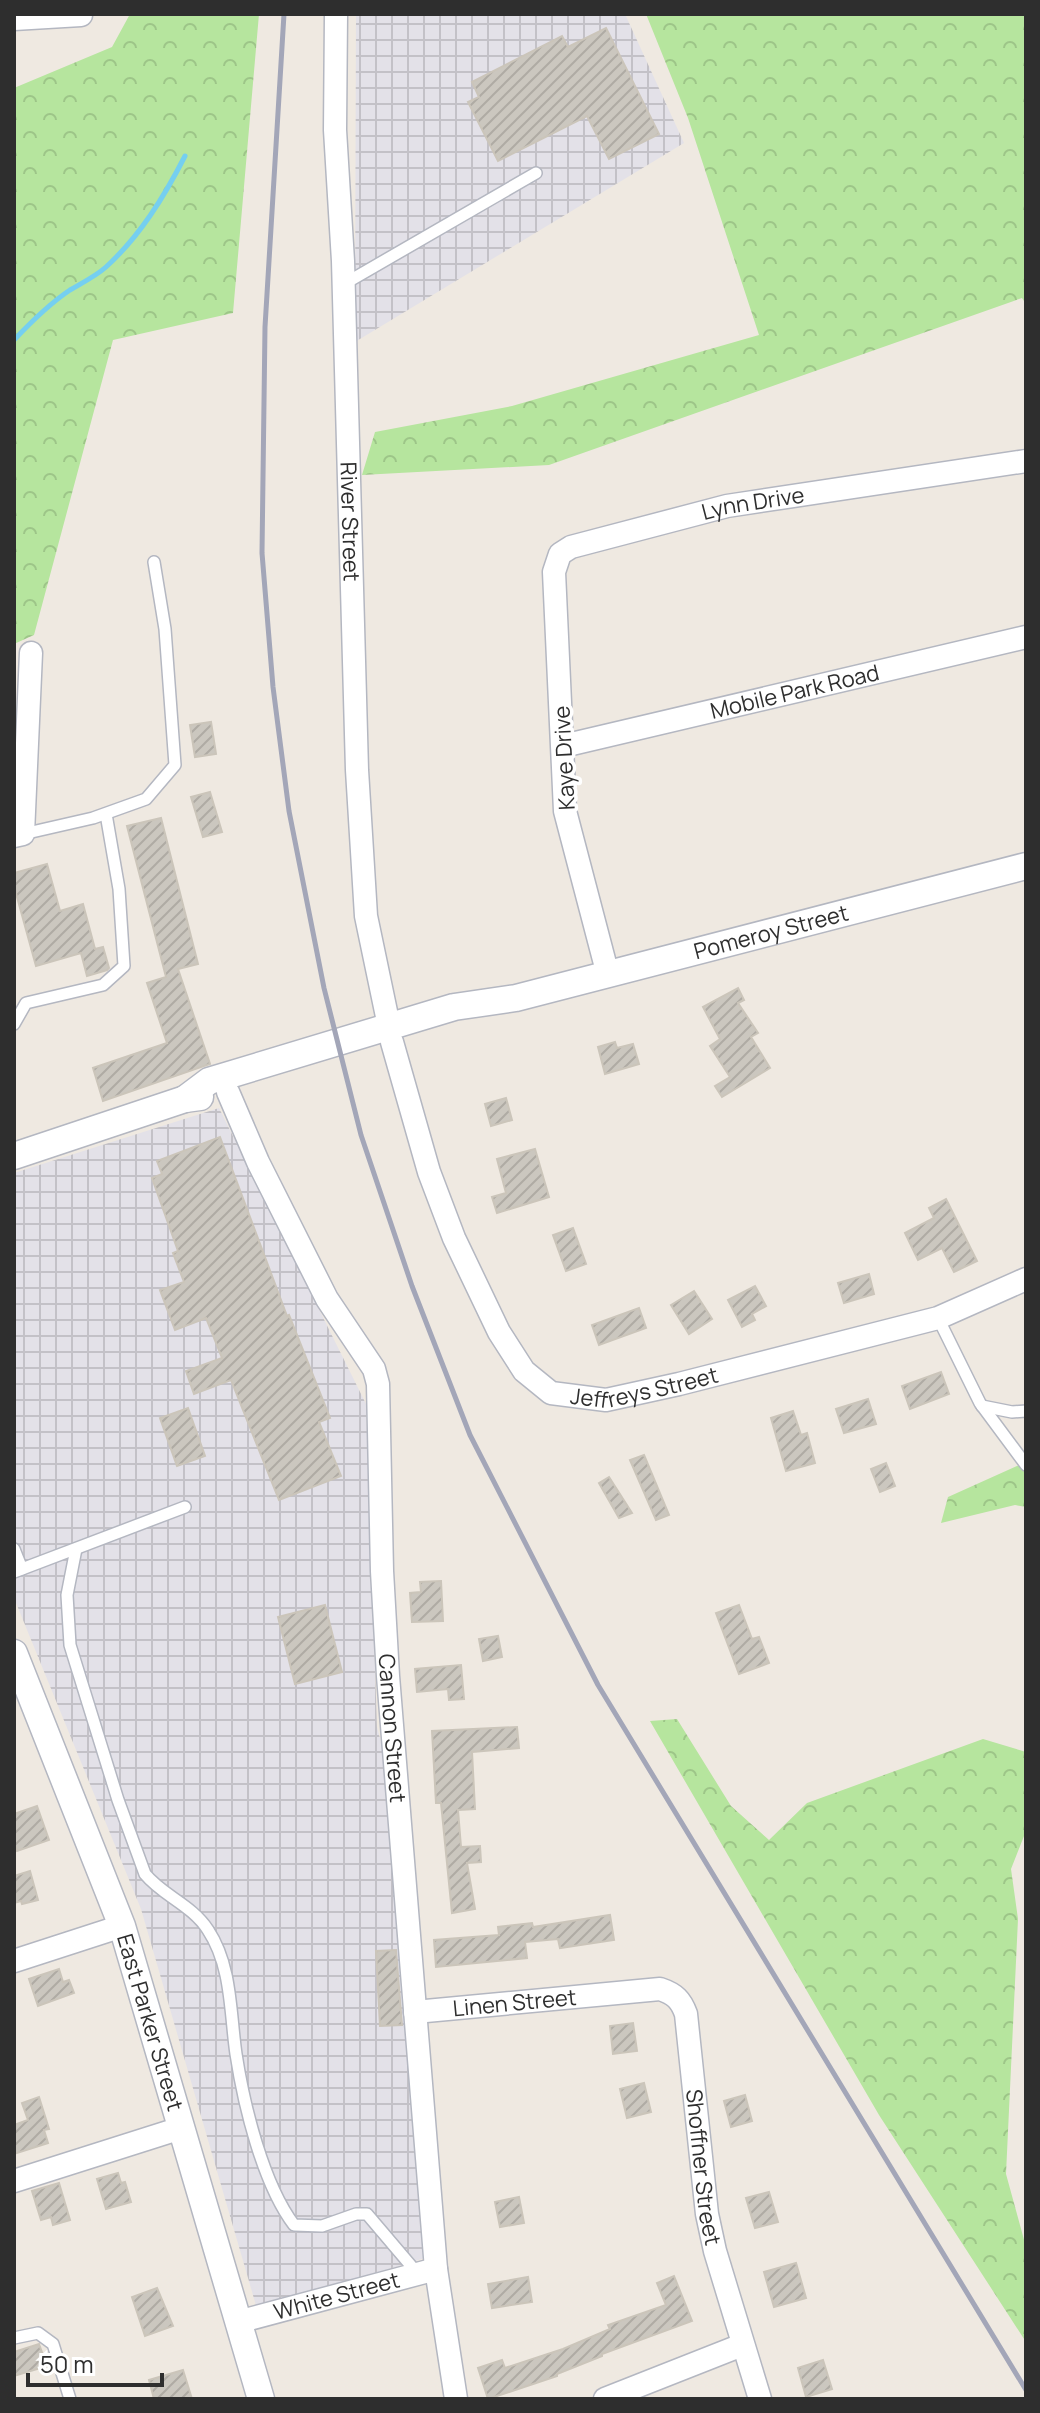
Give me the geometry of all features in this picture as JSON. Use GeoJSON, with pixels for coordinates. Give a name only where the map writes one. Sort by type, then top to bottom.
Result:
{"type":"FeatureCollection","features":[{"type":"Feature","properties":{"kind":"street","name":"River Street"},"geometry":{"type":"LineString","coordinates":[[336,14],[335,130],[344,284],[357,770],[366,916],[391,1034],[429,1172]]}},
{"type":"Feature","properties":{"kind":"street"},"geometry":{"type":"LineString","coordinates":[[14,19],[82,21]]}},
{"type":"Feature","properties":{"kind":"street","name":"Lynn Drive"},"geometry":{"type":"LineString","coordinates":[[557,631],[554,572],[560,554],[571,547],[773,497],[1026,461]]}},
{"type":"Feature","properties":{"kind":"street","name":"Kaye Drive"},"geometry":{"type":"LineString","coordinates":[[557,631],[565,811],[608,975]]}},
{"type":"Feature","properties":{"kind":"street","name":"Mobile Park Road"},"geometry":{"type":"LineString","coordinates":[[563,746],[1026,637]]}},
{"type":"Feature","properties":{"kind":"street"},"geometry":{"type":"LineString","coordinates":[[18,835],[31,653]]}},
{"type":"Feature","properties":{"kind":"street","name":"Pomeroy Street"},"geometry":{"type":"LineString","coordinates":[[185,1099],[209,1081],[391,1034],[459,1022],[516,998],[1026,866]]}},
{"type":"Feature","properties":{"kind":"street","name":"Pomeroy Street"},"geometry":{"type":"LineString","coordinates":[[14,1156],[185,1099],[228,1092],[391,1034]]}},
{"type":"Feature","properties":{"kind":"street","name":"Cannon Street"},"geometry":{"type":"LineString","coordinates":[[228,1092],[258,1162],[327,1299],[374,1369],[378,1384],[385,1631],[415,2012],[427,2271],[456,2399]]}},
{"type":"Feature","properties":{"kind":"street","name":"Jeffreys Street"},"geometry":{"type":"LineString","coordinates":[[429,1172],[454,1238],[499,1332],[524,1371],[551,1393],[606,1400],[679,1384],[938,1318],[1026,1279]]}},
{"type":"Feature","properties":{"kind":"street","name":"East Parker Street"},"geometry":{"type":"LineString","coordinates":[[14,1653],[122,1926],[261,2399]]}},
{"type":"Feature","properties":{"kind":"street"},"geometry":{"type":"LineString","coordinates":[[14,1961],[122,1926]]}},
{"type":"Feature","properties":{"kind":"street","name":"Shoffner Street"},"geometry":{"type":"LineString","coordinates":[[614,1994],[660,1989],[681,2001],[686,2014],[707,2214],[742,2345],[760,2399]]}},
{"type":"Feature","properties":{"kind":"street","name":"Linen Street"},"geometry":{"type":"LineString","coordinates":[[415,2012],[614,1994]]}},
{"type":"Feature","properties":{"kind":"street"},"geometry":{"type":"LineString","coordinates":[[14,2181],[181,2128]]}},
{"type":"Feature","properties":{"kind":"street","name":"White Street"},"geometry":{"type":"LineString","coordinates":[[238,2322],[427,2271]]}},
{"type":"Feature","properties":{"kind":"street"},"geometry":{"type":"LineString","coordinates":[[605,2399],[742,2345]]}},
{"type":"Feature","properties":{"kind":"lane"},"geometry":{"type":"LineString","coordinates":[[344,284],[536,173]]}},
{"type":"Feature","properties":{"kind":"lane"},"geometry":{"type":"LineString","coordinates":[[18,835],[106,814],[146,799],[175,765],[165,629],[154,562]]}},
{"type":"Feature","properties":{"kind":"lane"},"geometry":{"type":"LineString","coordinates":[[14,1024],[26,1003],[103,985],[124,966],[119,889],[106,814]]}},
{"type":"Feature","properties":{"kind":"lane"},"geometry":{"type":"LineString","coordinates":[[938,1318],[982,1406],[1026,1465]]}},
{"type":"Feature","properties":{"kind":"lane"},"geometry":{"type":"LineString","coordinates":[[982,1406],[1012,1412],[1026,1411]]}},
{"type":"Feature","properties":{"kind":"lane"},"geometry":{"type":"LineString","coordinates":[[14,1549],[18,1571],[185,1507]]}},
{"type":"Feature","properties":{"kind":"lane"},"geometry":{"type":"LineString","coordinates":[[76,1549],[67,1595],[67,1623],[83,1693],[145,1874],[153,1884],[181,1902],[207,1928],[218,1949],[228,1983],[250,2124],[282,2209],[294,2225],[322,2226],[356,2214],[367,2214],[427,2271]]}},
{"type":"Feature","properties":{"kind":"lane"},"geometry":{"type":"LineString","coordinates":[[14,2338],[38,2333],[53,2344],[70,2399]]}},
{"type":"Feature","properties":{"kind":"shaded area"},"geometry":{"type":"Polygon","coordinates":[[[356,14],[625,14],[684,143],[355,342],[356,14]]]}},
{"type":"Feature","properties":{"kind":"shaded area"},"geometry":{"type":"Polygon","coordinates":[[[219,1108],[366,1404],[377,1727],[390,1777],[425,2258],[257,2309],[141,1909],[14,1598],[14,1173],[219,1108]]]}},
{"type":"Feature","properties":{"kind":"green space"},"geometry":{"type":"Polygon","coordinates":[[[130,14],[259,14],[233,313],[113,340],[34,635],[14,644],[14,88],[112,47],[130,14]]]}},
{"type":"Feature","properties":{"kind":"green space"},"geometry":{"type":"Polygon","coordinates":[[[646,14],[1026,14],[1026,304],[1022,298],[549,465],[362,475],[375,432],[512,406],[759,335],[688,118],[646,14]]]}},
{"type":"Feature","properties":{"kind":"green space"},"geometry":{"type":"Polygon","coordinates":[[[1026,1462],[1026,1507],[1015,1505],[941,1523],[948,1497],[1026,1462]]]}},
{"type":"Feature","properties":{"kind":"green space"},"geometry":{"type":"Polygon","coordinates":[[[677,1719],[731,1806],[769,1840],[807,1803],[983,1739],[1026,1752],[1026,1831],[1011,1869],[1018,1919],[1006,2174],[1026,2247],[1026,2342],[879,2115],[650,1721],[677,1719]]]}},
{"type":"Feature","properties":{"kind":"building"},"geometry":{"type":"Polygon","coordinates":[[[606,28],[659,134],[609,159],[587,116],[498,161],[468,102],[479,97],[472,82],[562,36],[568,47],[606,28]]]}},
{"type":"Feature","properties":{"kind":"building"},"geometry":{"type":"Polygon","coordinates":[[[211,722],[216,754],[195,757],[190,725],[211,722]]]}},
{"type":"Feature","properties":{"kind":"building"},"geometry":{"type":"Polygon","coordinates":[[[210,792],[222,832],[203,837],[191,797],[210,792]]]}},
{"type":"Feature","properties":{"kind":"building"},"geometry":{"type":"Polygon","coordinates":[[[161,818],[198,964],[178,969],[210,1064],[103,1101],[93,1068],[167,1043],[147,983],[166,977],[127,826],[161,818]]]}},
{"type":"Feature","properties":{"kind":"building"},"geometry":{"type":"Polygon","coordinates":[[[47,864],[60,911],[83,904],[95,949],[103,947],[107,970],[87,976],[81,953],[36,966],[14,886],[14,873],[47,864]]]}},
{"type":"Feature","properties":{"kind":"building"},"geometry":{"type":"Polygon","coordinates":[[[738,988],[744,1000],[738,1003],[758,1033],[751,1037],[770,1068],[722,1097],[715,1086],[730,1077],[710,1046],[720,1039],[703,1007],[738,988]]]}},
{"type":"Feature","properties":{"kind":"building"},"geometry":{"type":"Polygon","coordinates":[[[615,1042],[617,1048],[633,1044],[639,1064],[605,1074],[598,1047],[615,1042]]]}},
{"type":"Feature","properties":{"kind":"building"},"geometry":{"type":"Polygon","coordinates":[[[506,1098],[512,1120],[491,1126],[485,1104],[506,1098]]]}},
{"type":"Feature","properties":{"kind":"building"},"geometry":{"type":"Polygon","coordinates":[[[220,1137],[287,1316],[330,1418],[319,1422],[341,1476],[279,1500],[231,1380],[194,1394],[186,1371],[222,1358],[206,1318],[175,1330],[160,1290],[184,1282],[173,1253],[178,1251],[152,1178],[162,1174],[157,1161],[220,1137]]]}},
{"type":"Feature","properties":{"kind":"building"},"geometry":{"type":"Polygon","coordinates":[[[535,1149],[549,1197],[497,1213],[492,1197],[506,1193],[497,1159],[535,1149]]]}},
{"type":"Feature","properties":{"kind":"building"},"geometry":{"type":"Polygon","coordinates":[[[946,1199],[977,1261],[954,1272],[942,1248],[918,1260],[905,1233],[934,1218],[929,1208],[946,1199]]]}},
{"type":"Feature","properties":{"kind":"building"},"geometry":{"type":"Polygon","coordinates":[[[573,1228],[586,1264],[566,1271],[553,1235],[573,1228]]]}},
{"type":"Feature","properties":{"kind":"building"},"geometry":{"type":"Polygon","coordinates":[[[869,1274],[874,1294],[844,1303],[838,1283],[869,1274]]]}},
{"type":"Feature","properties":{"kind":"building"},"geometry":{"type":"Polygon","coordinates":[[[755,1286],[766,1306],[752,1314],[755,1320],[742,1327],[728,1300],[755,1286]]]}},
{"type":"Feature","properties":{"kind":"building"},"geometry":{"type":"Polygon","coordinates":[[[694,1291],[712,1319],[689,1334],[671,1305],[694,1291]]]}},
{"type":"Feature","properties":{"kind":"building"},"geometry":{"type":"Polygon","coordinates":[[[639,1308],[646,1328],[599,1345],[592,1325],[639,1308]]]}},
{"type":"Feature","properties":{"kind":"building"},"geometry":{"type":"Polygon","coordinates":[[[941,1372],[949,1394],[910,1409],[902,1386],[941,1372]]]}},
{"type":"Feature","properties":{"kind":"building"},"geometry":{"type":"Polygon","coordinates":[[[868,1399],[876,1424],[844,1433],[836,1409],[868,1399]]]}},
{"type":"Feature","properties":{"kind":"building"},"geometry":{"type":"Polygon","coordinates":[[[188,1408],[205,1456],[177,1466],[160,1418],[188,1408]]]}},
{"type":"Feature","properties":{"kind":"building"},"geometry":{"type":"Polygon","coordinates":[[[793,1411],[801,1435],[807,1433],[815,1463],[786,1471],[771,1418],[793,1411]]]}},
{"type":"Feature","properties":{"kind":"building"},"geometry":{"type":"Polygon","coordinates":[[[644,1455],[669,1515],[656,1520],[630,1460],[644,1455]]]}},
{"type":"Feature","properties":{"kind":"building"},"geometry":{"type":"Polygon","coordinates":[[[886,1463],[895,1486],[880,1492],[871,1469],[886,1463]]]}},
{"type":"Feature","properties":{"kind":"building"},"geometry":{"type":"Polygon","coordinates":[[[609,1477],[632,1513],[619,1518],[599,1483],[609,1477]]]}},
{"type":"Feature","properties":{"kind":"building"},"geometry":{"type":"Polygon","coordinates":[[[441,1581],[443,1621],[412,1622],[410,1593],[421,1592],[420,1582],[441,1581]]]}},
{"type":"Feature","properties":{"kind":"building"},"geometry":{"type":"Polygon","coordinates":[[[325,1605],[342,1672],[295,1684],[278,1617],[325,1605]]]}},
{"type":"Feature","properties":{"kind":"building"},"geometry":{"type":"Polygon","coordinates":[[[739,1605],[752,1639],[759,1637],[769,1663],[739,1674],[716,1613],[739,1605]]]}},
{"type":"Feature","properties":{"kind":"building"},"geometry":{"type":"Polygon","coordinates":[[[498,1636],[502,1657],[483,1661],[479,1639],[498,1636]]]}},
{"type":"Feature","properties":{"kind":"building"},"geometry":{"type":"Polygon","coordinates":[[[461,1665],[464,1699],[449,1700],[448,1689],[417,1692],[415,1669],[461,1665]]]}},
{"type":"Feature","properties":{"kind":"building"},"geometry":{"type":"Polygon","coordinates":[[[517,1727],[519,1748],[472,1752],[475,1809],[458,1810],[461,1847],[480,1846],[481,1862],[467,1863],[475,1909],[452,1913],[441,1803],[436,1803],[432,1731],[517,1727]]]}},
{"type":"Feature","properties":{"kind":"building"},"geometry":{"type":"Polygon","coordinates":[[[37,1806],[49,1840],[17,1851],[14,1814],[37,1806]]]}},
{"type":"Feature","properties":{"kind":"building"},"geometry":{"type":"Polygon","coordinates":[[[30,1871],[38,1900],[14,1903],[14,1876],[30,1871]]]}},
{"type":"Feature","properties":{"kind":"building"},"geometry":{"type":"Polygon","coordinates":[[[610,1915],[614,1940],[560,1948],[558,1939],[525,1942],[527,1958],[436,1967],[434,1940],[499,1935],[498,1927],[532,1923],[533,1927],[610,1915]]]}},
{"type":"Feature","properties":{"kind":"building"},"geometry":{"type":"Polygon","coordinates":[[[396,1950],[402,2025],[380,2026],[376,1951],[396,1950]]]}},
{"type":"Feature","properties":{"kind":"building"},"geometry":{"type":"Polygon","coordinates":[[[59,1969],[63,1982],[69,1980],[74,1993],[38,2006],[29,1979],[59,1969]]]}},
{"type":"Feature","properties":{"kind":"building"},"geometry":{"type":"Polygon","coordinates":[[[633,2023],[637,2051],[613,2054],[610,2026],[633,2023]]]}},
{"type":"Feature","properties":{"kind":"building"},"geometry":{"type":"Polygon","coordinates":[[[644,2083],[651,2112],[627,2118],[620,2089],[644,2083]]]}},
{"type":"Feature","properties":{"kind":"building"},"geometry":{"type":"Polygon","coordinates":[[[745,2095],[752,2121],[731,2127],[724,2101],[745,2095]]]}},
{"type":"Feature","properties":{"kind":"building"},"geometry":{"type":"Polygon","coordinates":[[[39,2097],[49,2129],[44,2130],[48,2143],[14,2154],[14,2125],[28,2120],[22,2103],[39,2097]]]}},
{"type":"Feature","properties":{"kind":"building"},"geometry":{"type":"Polygon","coordinates":[[[118,2173],[121,2183],[125,2182],[131,2202],[106,2209],[97,2179],[118,2173]]]}},
{"type":"Feature","properties":{"kind":"building"},"geometry":{"type":"Polygon","coordinates":[[[59,2183],[70,2220],[53,2225],[51,2217],[41,2220],[32,2191],[59,2183]]]}},
{"type":"Feature","properties":{"kind":"building"},"geometry":{"type":"Polygon","coordinates":[[[769,2192],[778,2222],[755,2228],[746,2198],[769,2192]]]}},
{"type":"Feature","properties":{"kind":"building"},"geometry":{"type":"Polygon","coordinates":[[[519,2197],[524,2223],[500,2227],[495,2202],[519,2197]]]}},
{"type":"Feature","properties":{"kind":"building"},"geometry":{"type":"Polygon","coordinates":[[[796,2263],[806,2298],[774,2307],[764,2272],[796,2263]]]}},
{"type":"Feature","properties":{"kind":"building"},"geometry":{"type":"Polygon","coordinates":[[[674,2276],[692,2321],[602,2354],[557,2376],[488,2399],[478,2368],[502,2360],[505,2368],[563,2349],[610,2329],[608,2325],[666,2305],[657,2283],[674,2276]]]}},
{"type":"Feature","properties":{"kind":"building"},"geometry":{"type":"Polygon","coordinates":[[[528,2277],[532,2302],[492,2308],[488,2284],[528,2277]]]}},
{"type":"Feature","properties":{"kind":"building"},"geometry":{"type":"Polygon","coordinates":[[[157,2288],[173,2326],[145,2336],[132,2297],[157,2288]]]}},
{"type":"Feature","properties":{"kind":"building"},"geometry":{"type":"Polygon","coordinates":[[[39,2344],[47,2366],[14,2376],[14,2352],[39,2344]]]}},
{"type":"Feature","properties":{"kind":"building"},"geometry":{"type":"Polygon","coordinates":[[[823,2360],[832,2389],[806,2397],[798,2368],[823,2360]]]}},
{"type":"Feature","properties":{"kind":"building"},"geometry":{"type":"Polygon","coordinates":[[[183,2370],[192,2399],[154,2399],[149,2380],[183,2370]]]}},
{"type":"Feature","properties":{"kind":"waterway"},"geometry":{"type":"LineString","coordinates":[[14,340],[55,301],[98,273],[118,255],[150,215],[185,156]]}},
{"type":"Feature","properties":{"kind":"railway"},"geometry":{"type":"LineString","coordinates":[[284,14],[265,327],[262,553],[273,687],[289,811],[324,988],[361,1135],[412,1286],[470,1435],[598,1685],[1026,2390]]}}]}
